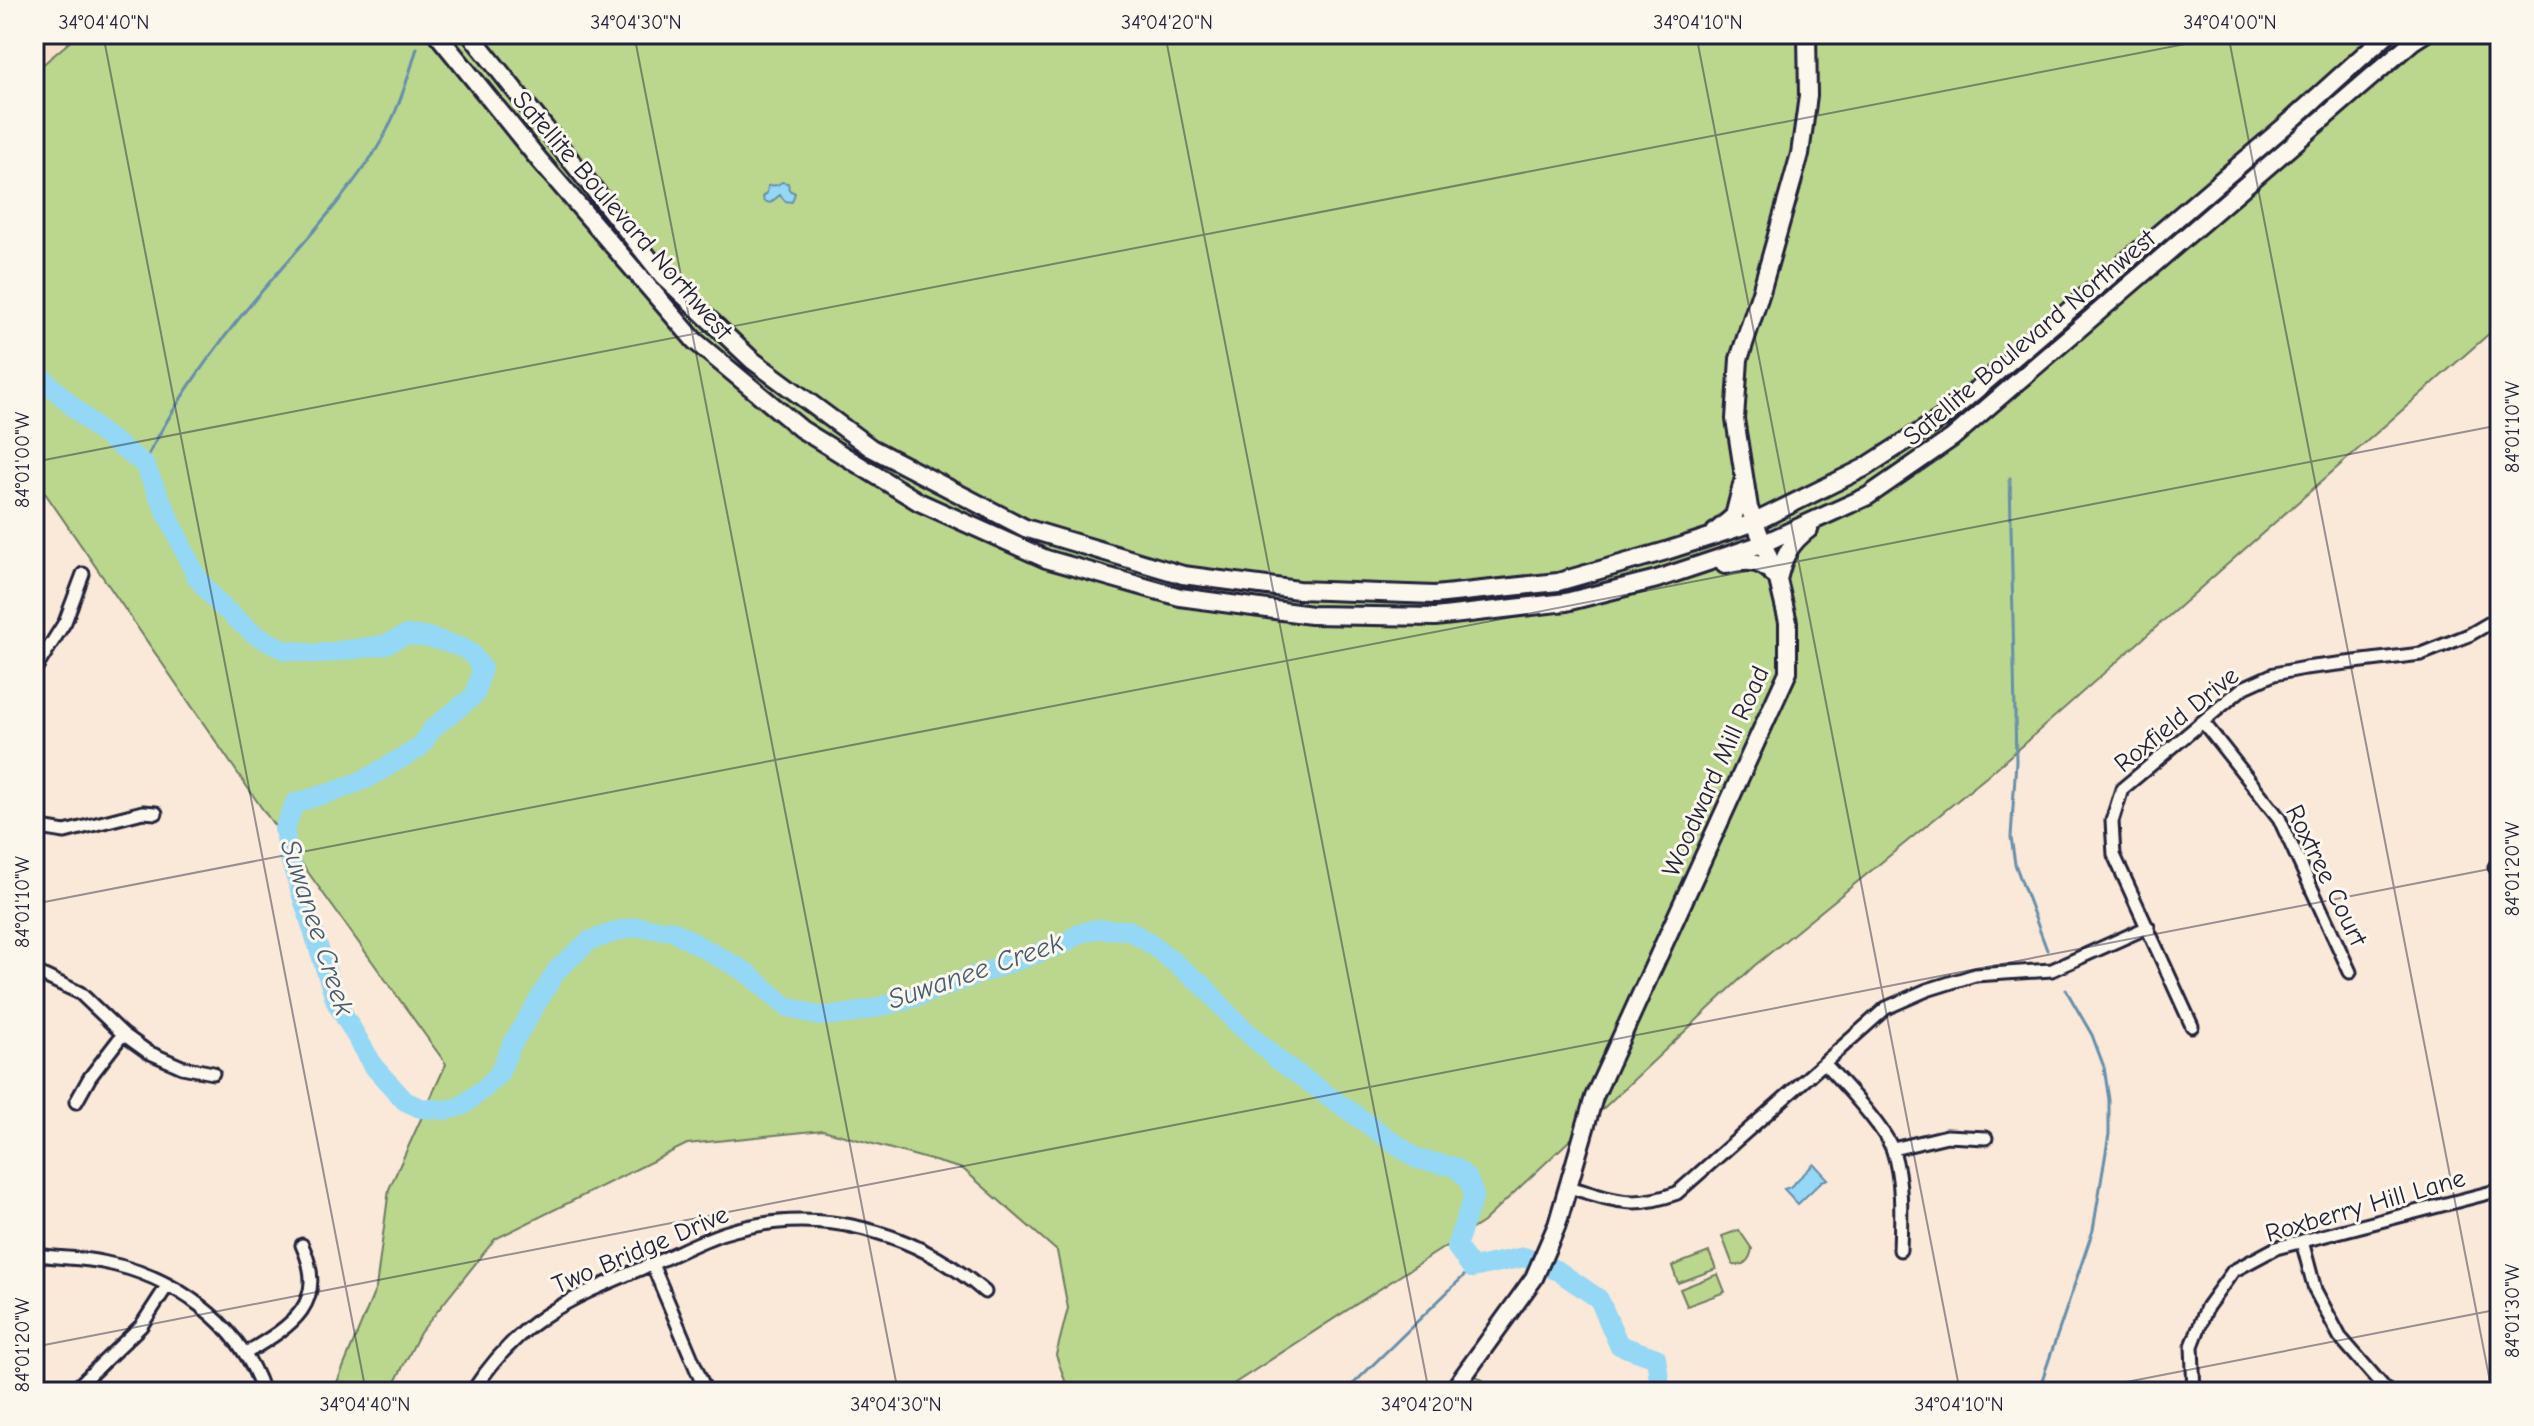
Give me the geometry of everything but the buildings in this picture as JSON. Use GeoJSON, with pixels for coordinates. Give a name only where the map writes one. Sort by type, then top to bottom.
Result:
{"type":"FeatureCollection","features":[{"type":"Feature","properties":{"kind":"main road","name":"Satellite Boulevard Northwest"},"geometry":{"type":"LineString","coordinates":[[437,34],[540,161],[695,341],[801,429],[933,508],[1046,559],[1180,597],[1311,615],[1435,617],[1566,602],[1657,579],[1762,544],[1868,496],[1952,438],[2424,34]]}},
{"type":"Feature","properties":{"kind":"main road","name":"Satellite Boulevard Northwest"},"geometry":{"type":"LineString","coordinates":[[470,34],[663,276],[752,360],[871,448],[1025,528],[1183,575],[1298,590],[1435,595],[1558,582],[1753,523],[1864,468],[1948,414],[2293,119],[2387,34]]}},
{"type":"Feature","properties":{"kind":"main road","name":"Woodward Mill Road"},"geometry":{"type":"LineString","coordinates":[[1452,1392],[1534,1278],[1552,1238],[1569,1187],[1594,1097],[1788,672],[1788,622],[1778,580],[1753,523],[1735,419],[1739,359],[1800,154],[1808,96],[1807,34]]}},
{"type":"Feature","properties":{"kind":"main road"},"geometry":{"type":"LineString","coordinates":[[1708,537],[1734,516],[1743,479]]}},
{"type":"Feature","properties":{"kind":"main road"},"geometry":{"type":"LineString","coordinates":[[1743,479],[1750,495],[1760,502],[1771,504],[1809,495]]}},
{"type":"Feature","properties":{"kind":"main road"},"geometry":{"type":"LineString","coordinates":[[1778,580],[1783,557],[1795,539],[1826,515]]}},
{"type":"Feature","properties":{"kind":"main road"},"geometry":{"type":"LineString","coordinates":[[1657,579],[1743,561],[1757,562],[1768,568],[1778,580]]}},
{"type":"Feature","properties":{"kind":"street"},"geometry":{"type":"LineString","coordinates":[[34,671],[65,622],[83,574]]}},
{"type":"Feature","properties":{"kind":"street","name":"Roxfield Drive"},"geometry":{"type":"LineString","coordinates":[[2192,1026],[2114,855],[2112,821],[2122,789],[2243,688],[2274,674],[2421,654],[2469,635],[2500,618]]}},
{"type":"Feature","properties":{"kind":"street","name":"Roxtree Court"},"geometry":{"type":"LineString","coordinates":[[2203,722],[2279,818],[2350,972]]}},
{"type":"Feature","properties":{"kind":"street"},"geometry":{"type":"LineString","coordinates":[[34,827],[65,832],[143,812],[156,813]]}},
{"type":"Feature","properties":{"kind":"street"},"geometry":{"type":"LineString","coordinates":[[1569,1187],[1625,1203],[1652,1202],[1677,1193],[1886,1008],[1927,990],[1975,975],[2052,970],[2148,927]]}},
{"type":"Feature","properties":{"kind":"street"},"geometry":{"type":"LineString","coordinates":[[34,971],[80,993],[123,1034],[164,1060],[213,1073]]}},
{"type":"Feature","properties":{"kind":"street"},"geometry":{"type":"LineString","coordinates":[[76,1102],[86,1083],[123,1034]]}},
{"type":"Feature","properties":{"kind":"street"},"geometry":{"type":"LineString","coordinates":[[1824,1063],[1859,1102],[1893,1149],[1901,1198],[1900,1250]]}},
{"type":"Feature","properties":{"kind":"street"},"geometry":{"type":"LineString","coordinates":[[1893,1149],[1947,1136],[1986,1138]]}},
{"type":"Feature","properties":{"kind":"street","name":"Roxberry Hill Lane"},"geometry":{"type":"LineString","coordinates":[[2194,1392],[2192,1346],[2207,1307],[2233,1271],[2276,1248],[2500,1190]]}},
{"type":"Feature","properties":{"kind":"street","name":"Two Bridge Drive"},"geometry":{"type":"LineString","coordinates":[[472,1392],[500,1354],[544,1315],[580,1293],[708,1239],[744,1228],[780,1222],[817,1221],[872,1230],[907,1242],[941,1259],[985,1292]]}},
{"type":"Feature","properties":{"kind":"street"},"geometry":{"type":"LineString","coordinates":[[2302,1241],[2315,1290],[2340,1337],[2388,1392]]}},
{"type":"Feature","properties":{"kind":"street"},"geometry":{"type":"LineString","coordinates":[[246,1353],[289,1326],[302,1309],[311,1278],[310,1264],[302,1245]]}},
{"type":"Feature","properties":{"kind":"street"},"geometry":{"type":"LineString","coordinates":[[34,1254],[108,1263],[167,1286],[212,1314],[231,1333],[246,1353],[263,1392]]}},
{"type":"Feature","properties":{"kind":"street"},"geometry":{"type":"LineString","coordinates":[[652,1264],[706,1392]]}},
{"type":"Feature","properties":{"kind":"street"},"geometry":{"type":"LineString","coordinates":[[72,1392],[141,1326],[167,1286]]}},
{"type":"Feature","properties":{"kind":"shaded area"},"geometry":{"type":"Polygon","coordinates":[[[34,34],[79,34],[34,72],[34,34]]]}},
{"type":"Feature","properties":{"kind":"green space"},"geometry":{"type":"Polygon","coordinates":[[[79,34],[2500,34],[2500,324],[1985,778],[1754,966],[1483,1222],[1221,1392],[1069,1392],[1056,1355],[1068,1308],[1057,1251],[963,1169],[823,1130],[687,1144],[495,1239],[420,1333],[390,1392],[333,1392],[376,1288],[389,1189],[446,1064],[261,807],[34,477],[34,72],[79,34]]]}},
{"type":"Feature","properties":{"kind":"green space"},"geometry":{"type":"Polygon","coordinates":[[[1739,1230],[1752,1249],[1746,1262],[1733,1265],[1722,1236],[1739,1230]]]}},
{"type":"Feature","properties":{"kind":"green space"},"geometry":{"type":"Polygon","coordinates":[[[1709,1252],[1716,1269],[1678,1283],[1672,1266],[1709,1252]]]}},
{"type":"Feature","properties":{"kind":"green space"},"geometry":{"type":"Polygon","coordinates":[[[1718,1274],[1725,1292],[1687,1306],[1680,1289],[1718,1274]]]}},
{"type":"Feature","properties":{"kind":"green space"},"geometry":{"type":"Polygon","coordinates":[[[1472,1373],[1490,1385],[1492,1392],[1459,1392],[1472,1373]]]}},
{"type":"Feature","properties":{"kind":"water"},"geometry":{"type":"Polygon","coordinates":[[[788,183],[789,190],[795,193],[792,202],[785,201],[780,195],[770,203],[764,201],[768,186],[788,183]]]}},
{"type":"Feature","properties":{"kind":"water"},"geometry":{"type":"Polygon","coordinates":[[[1814,1164],[1828,1179],[1798,1204],[1784,1189],[1814,1164]]]}},
{"type":"Feature","properties":{"kind":"waterway"},"geometry":{"type":"LineString","coordinates":[[144,464],[175,408],[211,355],[343,195],[376,150],[395,114],[417,48]]}},
{"type":"Feature","properties":{"kind":"waterway","name":"Suwanee Creek"},"geometry":{"type":"LineString","coordinates":[[34,370],[98,430],[144,464],[196,576],[218,603],[254,634],[284,650],[317,654],[384,645],[406,635],[428,637],[461,647],[472,654],[482,668],[475,695],[433,728],[419,748],[366,779],[295,803],[284,829],[289,855],[336,1002],[375,1068],[405,1101],[420,1108],[446,1110],[462,1106],[499,1074],[512,1044],[557,970],[589,941],[621,930],[637,927],[673,931],[746,972],[786,1006],[818,1016],[849,1014],[907,1000],[1063,944],[1095,929],[1129,930],[1205,987],[1233,1019],[1278,1060],[1417,1159],[1455,1167],[1468,1179],[1474,1195],[1456,1246],[1472,1268],[1524,1257],[1558,1271],[1599,1299],[1619,1345],[1656,1358],[1661,1392]]}},
{"type":"Feature","properties":{"kind":"waterway"},"geometry":{"type":"LineString","coordinates":[[2010,478],[2016,761],[2011,837],[2015,864],[2047,950]]}},
{"type":"Feature","properties":{"kind":"waterway"},"geometry":{"type":"LineString","coordinates":[[2038,1392],[2093,1230],[2109,1134],[2109,1100],[2104,1067],[2092,1035],[2066,990]]}},
{"type":"Feature","properties":{"kind":"waterway"},"geometry":{"type":"LineString","coordinates":[[1345,1392],[1472,1268]]}}]}
